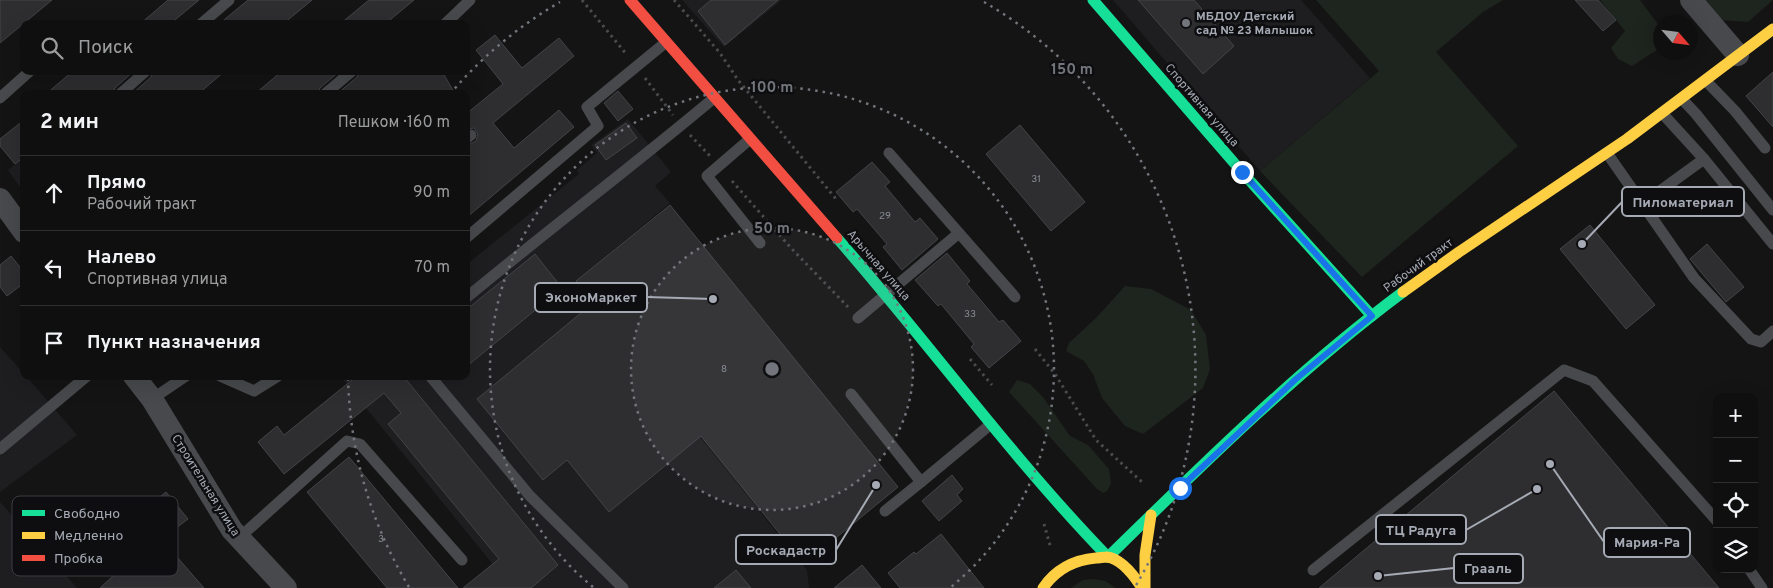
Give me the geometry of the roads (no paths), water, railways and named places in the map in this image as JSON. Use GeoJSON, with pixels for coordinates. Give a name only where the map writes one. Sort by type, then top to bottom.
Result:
{"type":"FeatureCollection","features":[{"type":"Feature","properties":{"kind":"street","name":"Арычная улица"},"geometry":{"type":"LineString","coordinates":[[630,0],[887,295],[991,424],[1072,520],[1108,557]]}},
{"type":"Feature","properties":{"kind":"street","name":"Спортивная улица"},"geometry":{"type":"LineString","coordinates":[[1093,0],[1242,172],[1372,316]]}},
{"type":"Feature","properties":{"kind":"street"},"geometry":{"type":"LineString","coordinates":[[1691,0],[1738,55]]}},
{"type":"Feature","properties":{"kind":"street","name":"Рабочий тракт"},"geometry":{"type":"LineString","coordinates":[[1108,557],[1296,379],[1372,316],[1425,274],[1607,153],[1682,99],[1773,29]]}},
{"type":"Feature","properties":{"kind":"street"},"geometry":{"type":"LineString","coordinates":[[0,199],[20,226]]}},
{"type":"Feature","properties":{"kind":"street","name":"Строительная улица"},"geometry":{"type":"LineString","coordinates":[[137,380],[152,399],[232,530],[286,588]]}},
{"type":"Feature","properties":{"kind":"street"},"geometry":{"type":"LineString","coordinates":[[1144,588],[1145,555],[1151,515]]}},
{"type":"Feature","properties":{"kind":"street"},"geometry":{"type":"LineString","coordinates":[[1070,537],[1072,520]]}},
{"type":"Feature","properties":{"kind":"street"},"geometry":{"type":"LineString","coordinates":[[1043,588],[1068,559],[1108,557],[1125,568],[1144,588]]}},
{"type":"Feature","properties":{"kind":"lane"},"geometry":{"type":"LineString","coordinates":[[206,20],[229,0]]}},
{"type":"Feature","properties":{"kind":"lane"},"geometry":{"type":"LineString","coordinates":[[449,20],[470,0]]}},
{"type":"Feature","properties":{"kind":"lane"},"geometry":{"type":"LineString","coordinates":[[470,235],[598,126],[587,107],[665,42]]}},
{"type":"Feature","properties":{"kind":"lane"},"geometry":{"type":"LineString","coordinates":[[0,98],[26,75]]}},
{"type":"Feature","properties":{"kind":"lane"},"geometry":{"type":"LineString","coordinates":[[125,90],[141,75]]}},
{"type":"Feature","properties":{"kind":"lane"},"geometry":{"type":"LineString","coordinates":[[330,90],[347,75]]}},
{"type":"Feature","properties":{"kind":"lane"},"geometry":{"type":"LineString","coordinates":[[1706,81],[1735,111],[1765,148]]}},
{"type":"Feature","properties":{"kind":"lane"},"geometry":{"type":"LineString","coordinates":[[470,295],[548,230],[649,153],[714,98]]}},
{"type":"Feature","properties":{"kind":"lane"},"geometry":{"type":"LineString","coordinates":[[1682,99],[1773,210]]}},
{"type":"Feature","properties":{"kind":"lane"},"geometry":{"type":"LineString","coordinates":[[1662,113],[1704,159],[1773,244]]}},
{"type":"Feature","properties":{"kind":"lane"},"geometry":{"type":"LineString","coordinates":[[750,139],[707,176],[760,243]]}},
{"type":"Feature","properties":{"kind":"lane"},"geometry":{"type":"LineString","coordinates":[[889,153],[1015,297]]}},
{"type":"Feature","properties":{"kind":"lane"},"geometry":{"type":"LineString","coordinates":[[1607,153],[1694,278],[1751,339],[1761,342],[1773,331]]}},
{"type":"Feature","properties":{"kind":"lane"},"geometry":{"type":"LineString","coordinates":[[1642,204],[1704,159]]}},
{"type":"Feature","properties":{"kind":"lane"},"geometry":{"type":"LineString","coordinates":[[858,318],[959,233]]}},
{"type":"Feature","properties":{"kind":"lane"},"geometry":{"type":"LineString","coordinates":[[1313,570],[1564,370],[1593,381],[1713,516]]}},
{"type":"Feature","properties":{"kind":"lane"},"geometry":{"type":"LineString","coordinates":[[0,449],[82,380]]}},
{"type":"Feature","properties":{"kind":"lane"},"geometry":{"type":"LineString","coordinates":[[152,399],[180,380]]}},
{"type":"Feature","properties":{"kind":"lane"},"geometry":{"type":"LineString","coordinates":[[229,380],[254,391],[272,380]]}},
{"type":"Feature","properties":{"kind":"lane"},"geometry":{"type":"LineString","coordinates":[[433,380],[530,496],[623,588]]}},
{"type":"Feature","properties":{"kind":"lane"},"geometry":{"type":"LineString","coordinates":[[851,394],[920,482]]}},
{"type":"Feature","properties":{"kind":"lane"},"geometry":{"type":"LineString","coordinates":[[885,511],[991,424]]}},
{"type":"Feature","properties":{"kind":"lane"},"geometry":{"type":"LineString","coordinates":[[240,538],[347,440],[360,444],[462,560]]}},
{"type":"Feature","properties":{"kind":"lane"},"geometry":{"type":"LineString","coordinates":[[1753,573],[1762,588]]}},
{"type":"Feature","properties":{"kind":"place","name":"МБДОУ Детский сад № 23 Малышок"},"geometry":{"type":"Point","coordinates":[1186,23]}},
{"type":"Feature","properties":{"kind":"place","name":"Пиломатериал"},"geometry":{"type":"Point","coordinates":[1582,244]}},
{"type":"Feature","properties":{"kind":"place","name":"ЭконоМаркет"},"geometry":{"type":"Point","coordinates":[713,299]}},
{"type":"Feature","properties":{"kind":"place","name":"Мария-Ра"},"geometry":{"type":"Point","coordinates":[1550,464]}},
{"type":"Feature","properties":{"kind":"place","name":"Роскадастр"},"geometry":{"type":"Point","coordinates":[876,485]}},
{"type":"Feature","properties":{"kind":"place","name":"ТЦ Радуга"},"geometry":{"type":"Point","coordinates":[1537,489]}},
{"type":"Feature","properties":{"kind":"place","name":"Грааль"},"geometry":{"type":"Point","coordinates":[1378,576]}}]}
